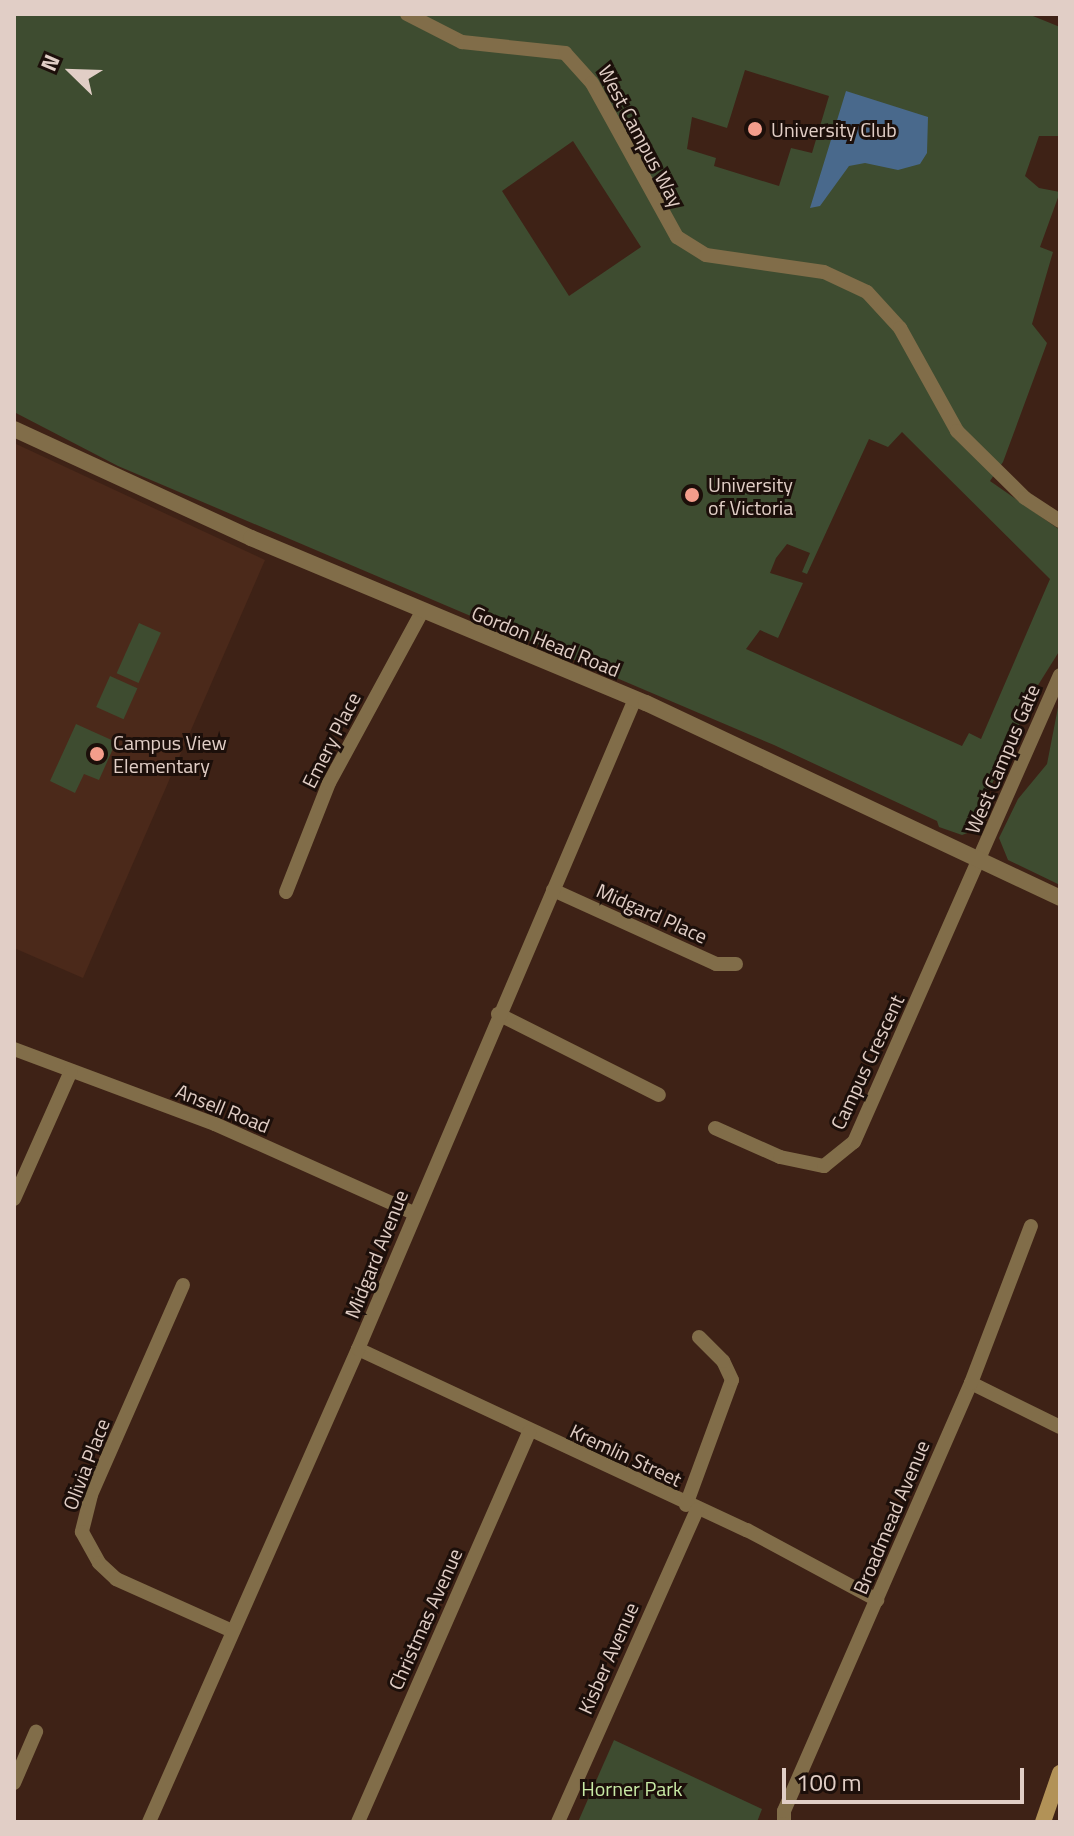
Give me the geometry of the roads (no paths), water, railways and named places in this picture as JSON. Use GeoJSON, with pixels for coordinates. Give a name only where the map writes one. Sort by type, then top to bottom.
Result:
{"type":"FeatureCollection","features":[{"type":"Feature","properties":{"kind":"main road"},"geometry":{"type":"LineString","coordinates":[[1043,1822],[1060,1773]]}},
{"type":"Feature","properties":{"kind":"street","name":"West Campus Way"},"geometry":{"type":"LineString","coordinates":[[407,14],[462,42],[565,53],[592,83],[677,237],[706,255],[824,272],[867,292],[900,328],[957,431],[1025,498],[1060,521]]}},
{"type":"Feature","properties":{"kind":"street","name":"Gordon Head Road"},"geometry":{"type":"LineString","coordinates":[[14,429],[422,612],[635,699],[981,858],[1060,898]]}},
{"type":"Feature","properties":{"kind":"street","name":"Emery Place"},"geometry":{"type":"LineString","coordinates":[[286,892],[329,783],[422,612]]}},
{"type":"Feature","properties":{"kind":"street","name":"West Campus Gate"},"geometry":{"type":"LineString","coordinates":[[981,858],[1060,675]]}},
{"type":"Feature","properties":{"kind":"street","name":"Midgard Avenue"},"geometry":{"type":"LineString","coordinates":[[149,1822],[358,1349],[498,1014],[635,699]]}},
{"type":"Feature","properties":{"kind":"street","name":"Campus Crescent"},"geometry":{"type":"LineString","coordinates":[[715,1128],[780,1157],[824,1166],[854,1142],[981,858]]}},
{"type":"Feature","properties":{"kind":"street","name":"Midgard Place"},"geometry":{"type":"LineString","coordinates":[[553,890],[716,964],[736,964]]}},
{"type":"Feature","properties":{"kind":"street"},"geometry":{"type":"LineString","coordinates":[[498,1014],[659,1095]]}},
{"type":"Feature","properties":{"kind":"street","name":"Ansell Road"},"geometry":{"type":"LineString","coordinates":[[14,1049],[215,1124],[414,1213]]}},
{"type":"Feature","properties":{"kind":"street"},"geometry":{"type":"LineString","coordinates":[[14,1199],[71,1071]]}},
{"type":"Feature","properties":{"kind":"street","name":"Broadmead Avenue"},"geometry":{"type":"LineString","coordinates":[[784,1822],[784,1811],[971,1383],[1031,1226]]}},
{"type":"Feature","properties":{"kind":"street","name":"Olivia Place"},"geometry":{"type":"LineString","coordinates":[[183,1285],[91,1495],[82,1532],[99,1563],[116,1579],[232,1631]]}},
{"type":"Feature","properties":{"kind":"street","name":"Kisber Avenue"},"geometry":{"type":"LineString","coordinates":[[558,1822],[691,1508],[732,1380],[723,1361],[699,1337]]}},
{"type":"Feature","properties":{"kind":"street","name":"Kremlin Street"},"geometry":{"type":"LineString","coordinates":[[358,1349],[691,1508],[747,1530],[877,1600]]}},
{"type":"Feature","properties":{"kind":"street"},"geometry":{"type":"LineString","coordinates":[[971,1383],[1060,1427]]}},
{"type":"Feature","properties":{"kind":"street","name":"Christmas Avenue"},"geometry":{"type":"LineString","coordinates":[[358,1822],[529,1432]]}},
{"type":"Feature","properties":{"kind":"street"},"geometry":{"type":"LineString","coordinates":[[14,1783],[36,1732]]}},
{"type":"Feature","properties":{"kind":"water"},"geometry":{"type":"Polygon","coordinates":[[[846,91],[928,117],[927,153],[920,164],[898,170],[865,163],[849,166],[820,206],[810,208],[846,91]]]}},
{"type":"Feature","properties":{"kind":"place","name":"University Club"},"geometry":{"type":"Point","coordinates":[755,129]}},
{"type":"Feature","properties":{"kind":"place","name":"University of Victoria"},"geometry":{"type":"Point","coordinates":[692,495]}},
{"type":"Feature","properties":{"kind":"place","name":"Campus View Elementary"},"geometry":{"type":"Point","coordinates":[97,754]}},
{"type":"Feature","properties":{"kind":"park label","name":"Horner Park"},"geometry":{"type":"Point","coordinates":[632,1788]}}]}
